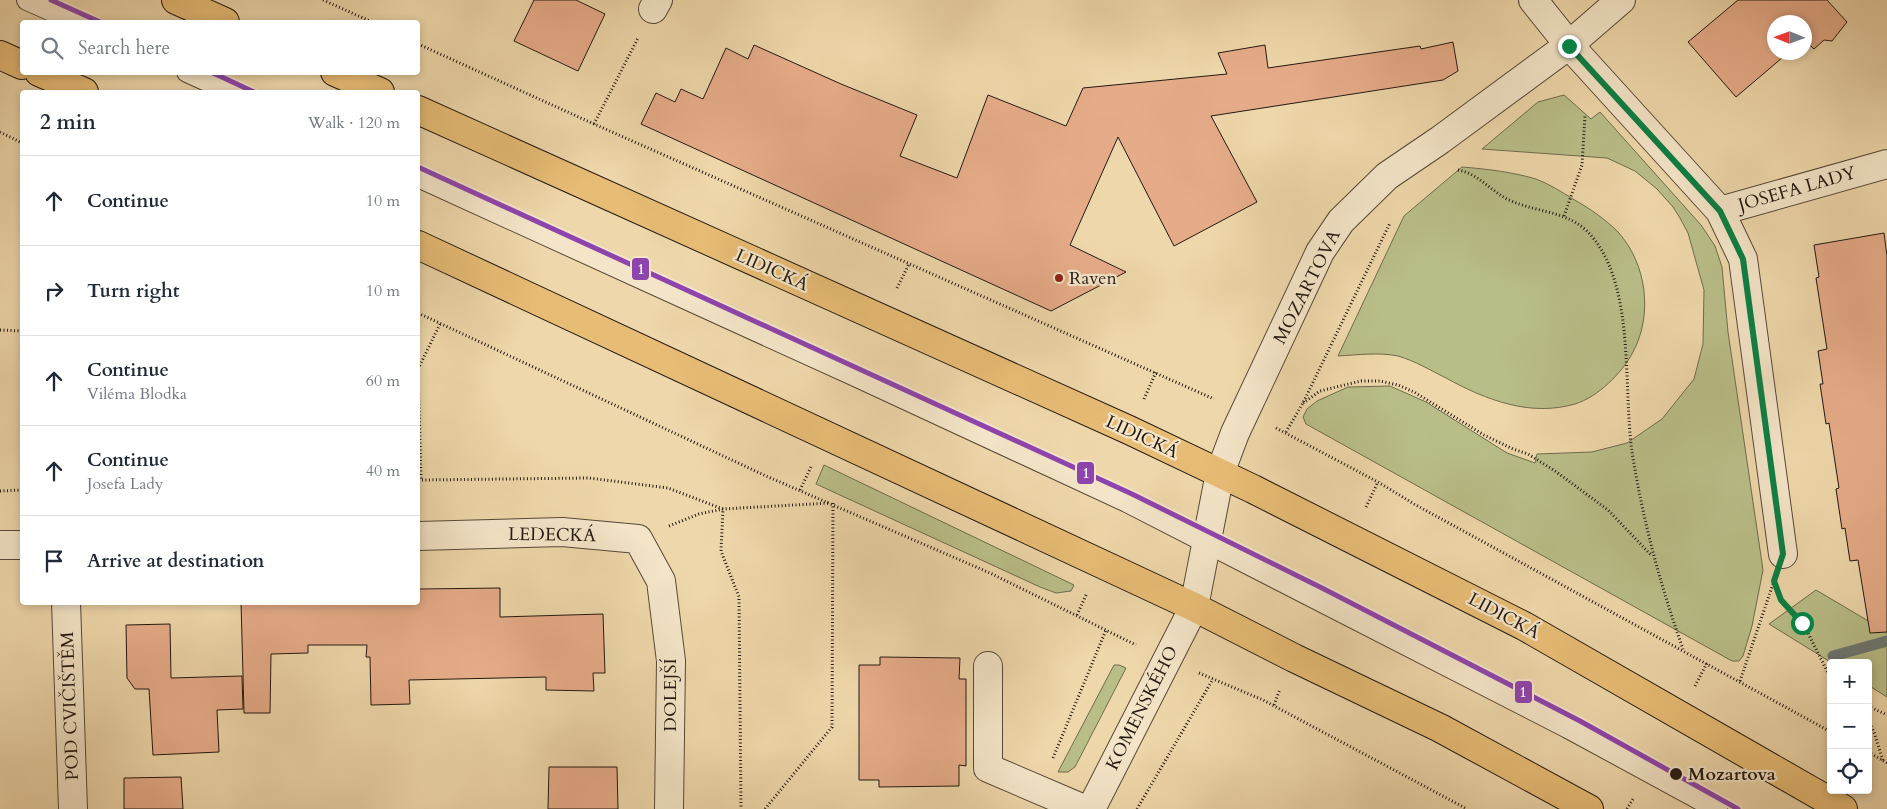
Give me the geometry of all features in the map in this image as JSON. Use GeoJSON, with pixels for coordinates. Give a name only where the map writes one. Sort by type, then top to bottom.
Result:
{"type":"FeatureCollection","features":[{"type":"Feature","properties":{"kind":"main road"},"geometry":{"type":"LineString","coordinates":[[176,0],[221,20]]}},
{"type":"Feature","properties":{"kind":"main road"},"geometry":{"type":"LineString","coordinates":[[0,55],[20,64]]}},
{"type":"Feature","properties":{"kind":"main road"},"geometry":{"type":"LineString","coordinates":[[47,75],[80,90]]}},
{"type":"Feature","properties":{"kind":"main road"},"geometry":{"type":"LineString","coordinates":[[343,75],[376,90]]}},
{"type":"Feature","properties":{"kind":"main road","name":"LIDICKÁ"},"geometry":{"type":"LineString","coordinates":[[420,111],[1129,430],[1220,473],[1524,626],[1843,809]]}},
{"type":"Feature","properties":{"kind":"main road"},"geometry":{"type":"LineString","coordinates":[[420,246],[1194,607],[1294,658],[1440,728],[1589,809]]}},
{"type":"Feature","properties":{"kind":"street","name":"JOSEFA LADY"},"geometry":{"type":"LineString","coordinates":[[1533,0],[1569,46],[1720,211],[1887,164]]}},
{"type":"Feature","properties":{"kind":"street","name":"MOZARTOVA"},"geometry":{"type":"LineString","coordinates":[[1194,607],[1220,473],[1235,433],[1320,252],[1341,220],[1387,176],[1440,140],[1569,46],[1621,0]]}},
{"type":"Feature","properties":{"kind":"street"},"geometry":{"type":"LineString","coordinates":[[1720,211],[1743,259],[1783,554]]}},
{"type":"Feature","properties":{"kind":"street","name":"LEDECKÁ"},"geometry":{"type":"LineString","coordinates":[[420,536],[562,532],[638,539]]}},
{"type":"Feature","properties":{"kind":"street","name":"DOLEJŠÍ"},"geometry":{"type":"LineString","coordinates":[[638,539],[661,581],[671,661],[668,809]]}},
{"type":"Feature","properties":{"kind":"street"},"geometry":{"type":"LineString","coordinates":[[0,545],[20,545]]}},
{"type":"Feature","properties":{"kind":"street","name":"POD CVIČIŠTĚM"},"geometry":{"type":"LineString","coordinates":[[66,605],[73,809]]}},
{"type":"Feature","properties":{"kind":"street","name":"KOMENSKÉHO"},"geometry":{"type":"LineString","coordinates":[[1091,809],[1194,607]]}},
{"type":"Feature","properties":{"kind":"street"},"geometry":{"type":"LineString","coordinates":[[988,666],[988,768],[1084,809]]}},
{"type":"Feature","properties":{"kind":"lane"},"geometry":{"type":"LineString","coordinates":[[27,0],[72,20]]}},
{"type":"Feature","properties":{"kind":"lane"},"geometry":{"type":"LineString","coordinates":[[194,75],[227,90]]}},
{"type":"Feature","properties":{"kind":"lane"},"geometry":{"type":"LineString","coordinates":[[420,178],[1128,502],[1568,728],[1717,809]]}},
{"type":"Feature","properties":{"kind":"path"},"geometry":{"type":"LineString","coordinates":[[323,0],[368,20]]}},
{"type":"Feature","properties":{"kind":"path"},"geometry":{"type":"LineString","coordinates":[[594,124],[656,5]]}},
{"type":"Feature","properties":{"kind":"path"},"geometry":{"type":"LineString","coordinates":[[420,45],[594,124],[1156,372]]}},
{"type":"Feature","properties":{"kind":"path"},"geometry":{"type":"LineString","coordinates":[[1564,216],[1582,164],[1585,130],[1585,109],[1572,95],[1594,74]]}},
{"type":"Feature","properties":{"kind":"path"},"geometry":{"type":"LineString","coordinates":[[0,132],[20,142]]}},
{"type":"Feature","properties":{"kind":"path"},"geometry":{"type":"LineString","coordinates":[[1456,170],[1475,176],[1490,189],[1508,200],[1564,216],[1582,227],[1595,239],[1613,272],[1622,314],[1632,452],[1653,557],[1683,650]]}},
{"type":"Feature","properties":{"kind":"path"},"geometry":{"type":"LineString","coordinates":[[1286,432],[1303,403],[1394,215]]}},
{"type":"Feature","properties":{"kind":"path"},"geometry":{"type":"LineString","coordinates":[[420,314],[766,476],[833,503],[990,573],[1167,660],[1274,705],[1467,809]]}},
{"type":"Feature","properties":{"kind":"path"},"geometry":{"type":"LineString","coordinates":[[420,365],[440,324]]}},
{"type":"Feature","properties":{"kind":"path"},"geometry":{"type":"LineString","coordinates":[[0,330],[20,331]]}},
{"type":"Feature","properties":{"kind":"path"},"geometry":{"type":"LineString","coordinates":[[1303,403],[1320,391],[1360,381],[1380,381],[1398,385],[1414,392],[1484,435],[1528,454],[1555,471],[1608,510],[1653,557]]}},
{"type":"Feature","properties":{"kind":"path"},"geometry":{"type":"LineString","coordinates":[[1378,482],[1414,504],[1827,730]]}},
{"type":"Feature","properties":{"kind":"path"},"geometry":{"type":"LineString","coordinates":[[0,491],[20,490]]}},
{"type":"Feature","properties":{"kind":"path"},"geometry":{"type":"LineString","coordinates":[[638,539],[699,514],[723,509],[833,503]]}},
{"type":"Feature","properties":{"kind":"path"},"geometry":{"type":"LineString","coordinates":[[765,809],[832,727],[833,503]]}},
{"type":"Feature","properties":{"kind":"path"},"geometry":{"type":"LineString","coordinates":[[1740,681],[1774,581],[1781,600],[1802,623],[1827,671]]}},
{"type":"Feature","properties":{"kind":"path"},"geometry":{"type":"LineString","coordinates":[[1039,790],[1106,630]]}},
{"type":"Feature","properties":{"kind":"path"},"geometry":{"type":"LineString","coordinates":[[1137,809],[1213,679]]}},
{"type":"Feature","properties":{"kind":"path"},"geometry":{"type":"LineString","coordinates":[[1872,708],[1887,715]]}},
{"type":"Feature","properties":{"kind":"path"},"geometry":{"type":"LineString","coordinates":[[1872,728],[1885,762]]}},
{"type":"Feature","properties":{"kind":"path"},"geometry":{"type":"LineString","coordinates":[[1872,754],[1885,762]]}},
{"type":"Feature","properties":{"kind":"green space"},"geometry":{"type":"Polygon","coordinates":[[[1564,95],[1591,119],[1600,112],[1701,225],[1715,246],[1722,267],[1728,332],[1763,570],[1752,626],[1743,656],[1739,661],[1732,661],[1306,424],[1303,417],[1307,409],[1317,401],[1348,387],[1390,386],[1426,402],[1507,453],[1535,463],[1537,454],[1592,452],[1627,443],[1662,419],[1694,379],[1703,344],[1704,290],[1688,233],[1673,207],[1657,189],[1635,171],[1607,158],[1482,149],[1538,102],[1564,95]]]}},
{"type":"Feature","properties":{"kind":"green space"},"geometry":{"type":"Polygon","coordinates":[[[1462,167],[1518,174],[1551,186],[1597,214],[1618,232],[1628,245],[1641,274],[1644,290],[1645,306],[1639,338],[1623,368],[1601,390],[1584,401],[1558,408],[1541,409],[1525,407],[1509,404],[1477,393],[1398,356],[1376,354],[1338,356],[1404,216],[1462,167]]]}},
{"type":"Feature","properties":{"kind":"green space"},"geometry":{"type":"Polygon","coordinates":[[[824,465],[1074,585],[1071,591],[1056,593],[1040,587],[816,484],[824,465]]]}},
{"type":"Feature","properties":{"kind":"green space"},"geometry":{"type":"Polygon","coordinates":[[[1816,590],[1887,632],[1887,697],[1872,688],[1872,659],[1827,660],[1769,624],[1816,590]]]}},
{"type":"Feature","properties":{"kind":"green space"},"geometry":{"type":"Polygon","coordinates":[[[1114,665],[1126,668],[1075,767],[1068,772],[1058,772],[1114,665]]]}},
{"type":"Feature","properties":{"kind":"building"},"geometry":{"type":"Polygon","coordinates":[[[534,0],[576,0],[605,14],[578,71],[514,41],[534,0]]]}},
{"type":"Feature","properties":{"kind":"building"},"geometry":{"type":"Polygon","coordinates":[[[1738,0],[1827,0],[1847,22],[1832,41],[1824,40],[1814,49],[1812,47],[1812,15],[1767,15],[1767,60],[1780,60],[1736,97],[1688,42],[1738,0]]]}},
{"type":"Feature","properties":{"kind":"building"},"geometry":{"type":"Polygon","coordinates":[[[1453,42],[1458,71],[1443,80],[1211,116],[1257,202],[1174,246],[1118,137],[1070,245],[1126,272],[1051,311],[641,124],[656,93],[675,102],[681,89],[703,99],[726,48],[748,59],[754,45],[841,84],[917,115],[900,156],[957,178],[988,95],[1066,126],[1083,88],[1227,74],[1218,53],[1265,45],[1268,68],[1420,46],[1421,49],[1453,42]]]}},
{"type":"Feature","properties":{"kind":"building"},"geometry":{"type":"Polygon","coordinates":[[[1884,233],[1887,256],[1887,632],[1870,633],[1858,560],[1850,561],[1845,528],[1842,529],[1836,489],[1839,488],[1829,423],[1826,424],[1820,384],[1823,384],[1818,351],[1827,349],[1816,278],[1819,277],[1814,245],[1884,233]]]}},
{"type":"Feature","properties":{"kind":"building"},"geometry":{"type":"Polygon","coordinates":[[[500,588],[500,617],[603,614],[605,673],[593,673],[594,691],[546,690],[546,677],[409,680],[410,704],[371,705],[370,657],[366,657],[367,645],[308,645],[308,653],[271,654],[270,713],[244,713],[241,605],[420,605],[420,589],[500,588]]]}},
{"type":"Feature","properties":{"kind":"building"},"geometry":{"type":"Polygon","coordinates":[[[170,624],[171,678],[242,676],[243,709],[217,710],[219,752],[153,755],[149,689],[135,689],[127,678],[126,625],[170,624]]]}},
{"type":"Feature","properties":{"kind":"building"},"geometry":{"type":"Polygon","coordinates":[[[880,657],[960,658],[959,679],[966,679],[966,766],[959,765],[959,786],[879,787],[879,780],[859,780],[859,665],[880,665],[880,657]]]}},
{"type":"Feature","properties":{"kind":"building"},"geometry":{"type":"Polygon","coordinates":[[[549,767],[617,767],[618,809],[548,809],[549,767]]]}},
{"type":"Feature","properties":{"kind":"building"},"geometry":{"type":"Polygon","coordinates":[[[181,777],[183,809],[124,809],[124,778],[181,777]]]}},
{"type":"Feature","properties":{"kind":"waterway"},"geometry":{"type":"LineString","coordinates":[[1833,656],[1887,641]]}},
{"type":"Feature","properties":{"kind":"transit line","name":"1"},"geometry":{"type":"LineString","coordinates":[[51,0],[96,20]]}},
{"type":"Feature","properties":{"kind":"transit line","name":"1"},"geometry":{"type":"LineString","coordinates":[[217,75],[250,90]]}},
{"type":"Feature","properties":{"kind":"transit line","name":"1"},"geometry":{"type":"LineString","coordinates":[[420,168],[1132,494],[1322,588],[1580,721],[1738,809]]}},
{"type":"Feature","properties":{"kind":"place","name":"Raven"},"geometry":{"type":"Point","coordinates":[1059,278]}},
{"type":"Feature","properties":{"kind":"place","name":"Mozartova"},"geometry":{"type":"Point","coordinates":[1676,774]}},
{"type":"Feature","properties":{"kind":"route"},"geometry":{"type":"LineString","coordinates":[[1569,46],[1720,211],[1743,259],[1783,554],[1774,581],[1781,600],[1802,623]]}}]}
